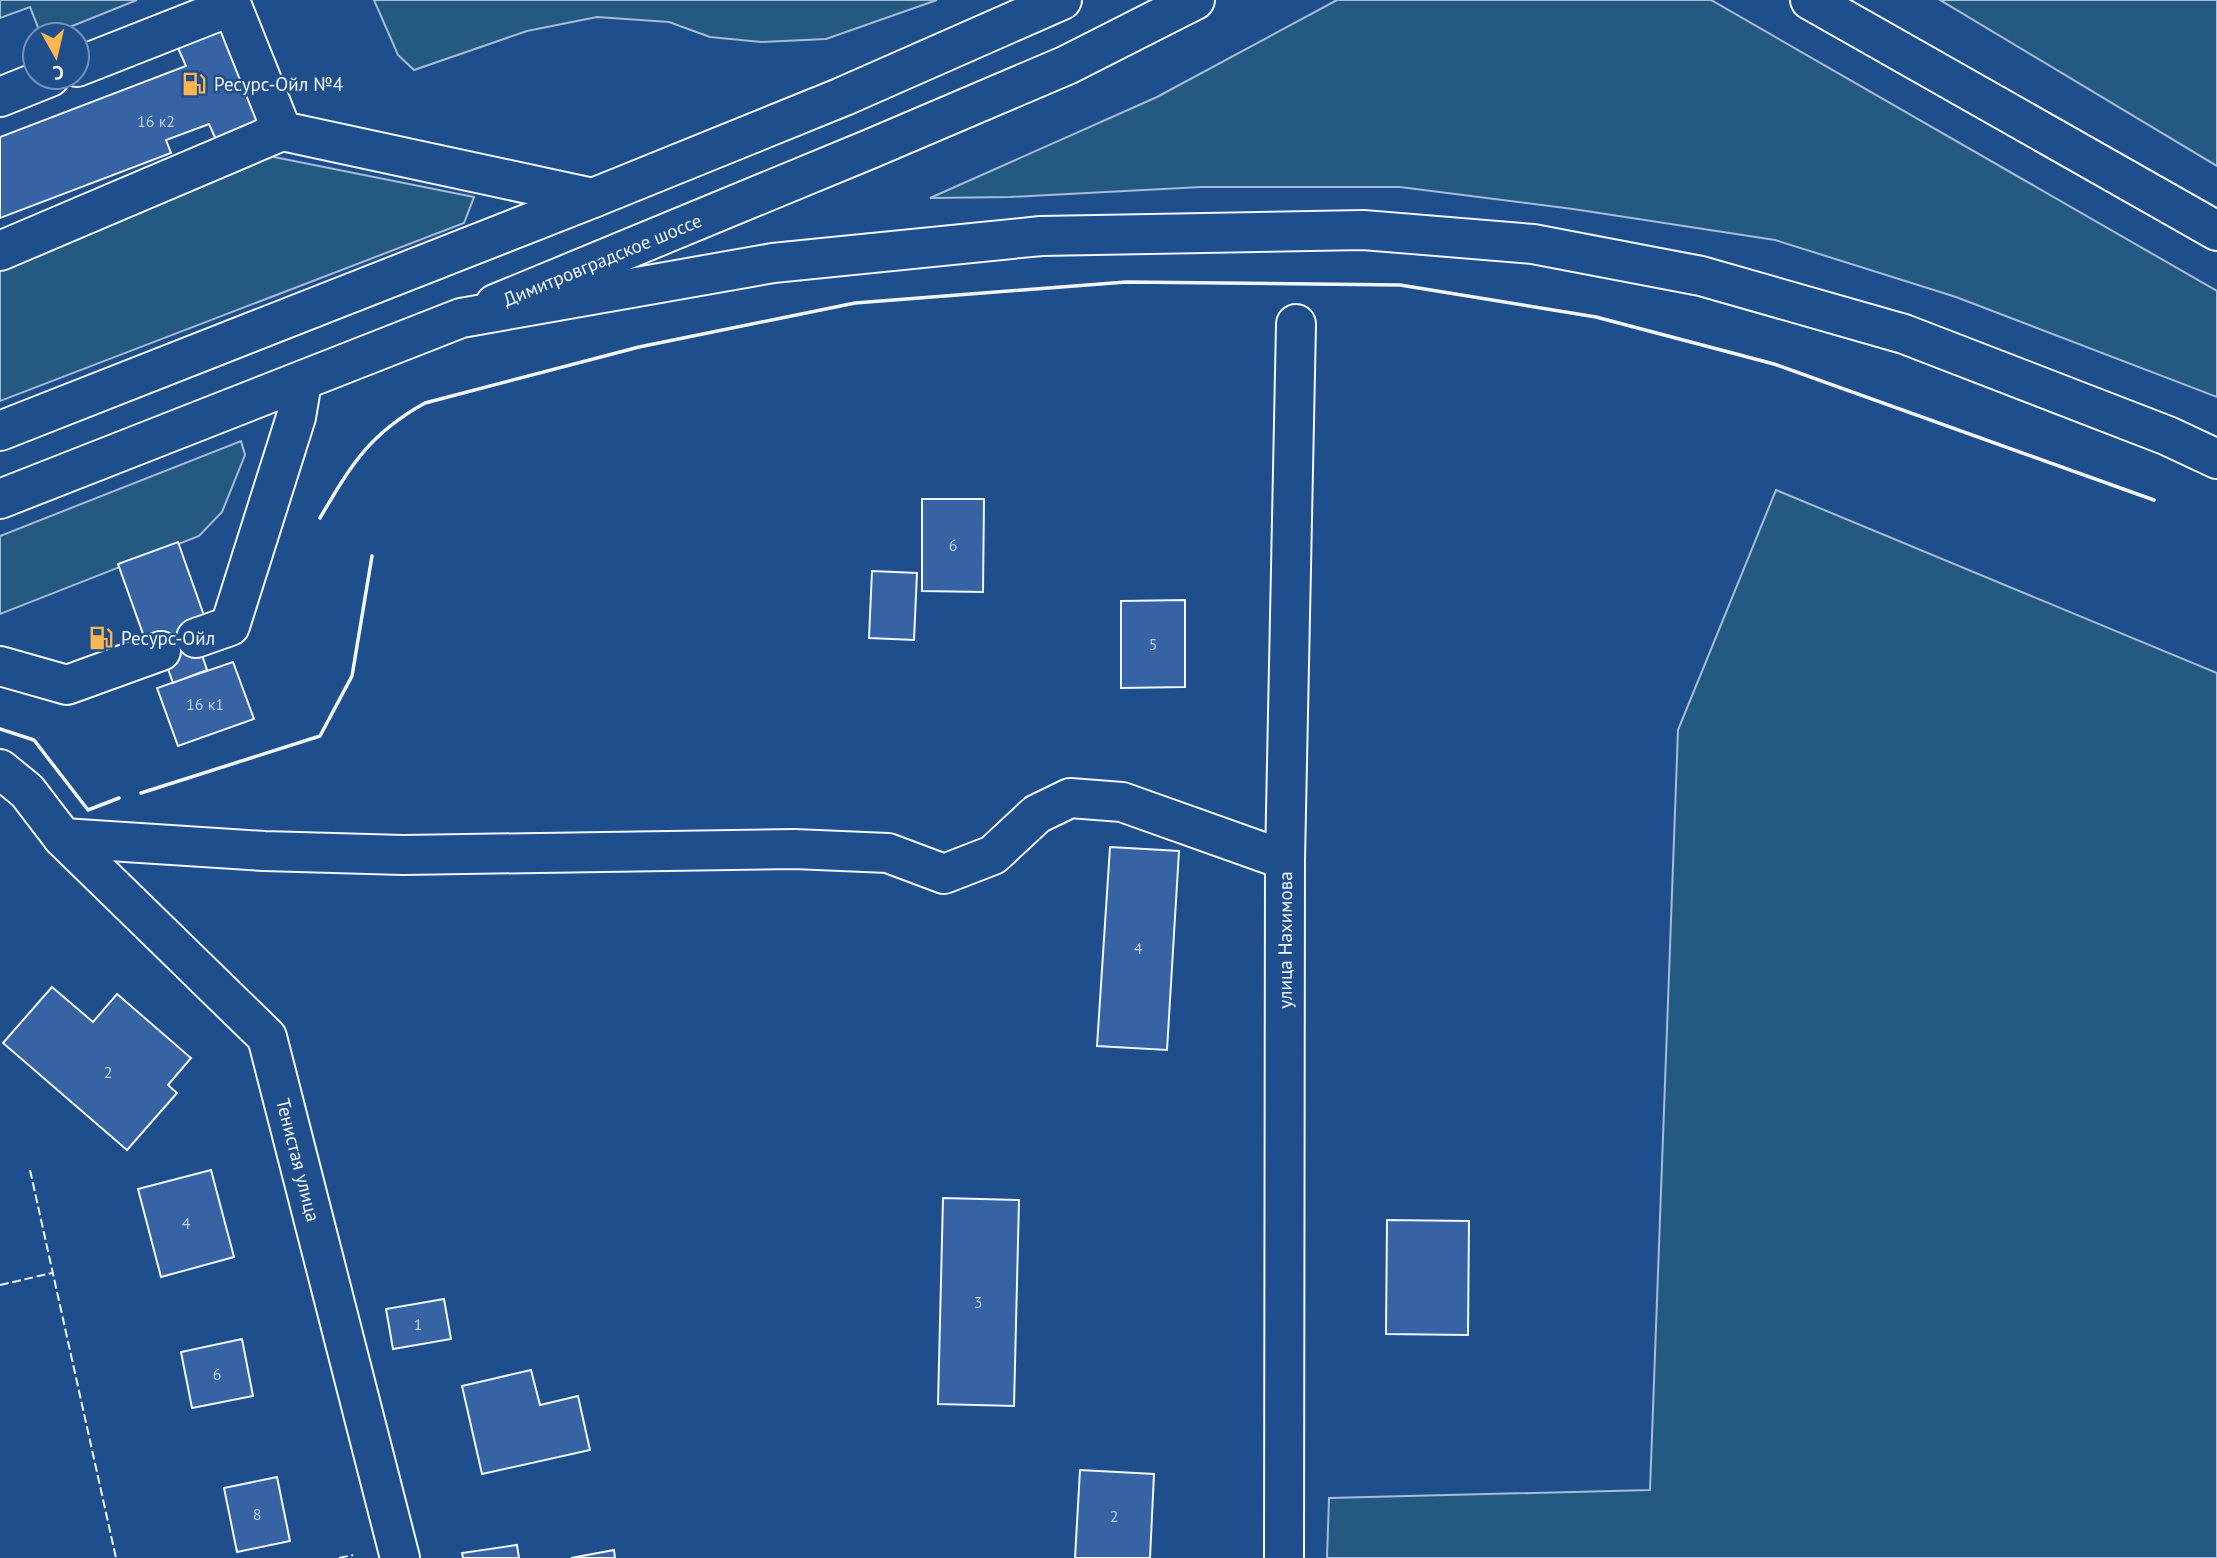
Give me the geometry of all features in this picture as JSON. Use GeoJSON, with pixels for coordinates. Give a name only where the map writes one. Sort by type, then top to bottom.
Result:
{"type":"FeatureCollection","features":[{"type":"Feature","properties":{"kind":"main road"},"geometry":{"type":"LineString","coordinates":[[0,431],[842,97],[1062,0]]}},
{"type":"Feature","properties":{"kind":"main road","name":"Димитровградское шоссе"},"geometry":{"type":"LineString","coordinates":[[0,499],[302,382],[870,149],[1067,65],[1195,0]]}},
{"type":"Feature","properties":{"kind":"main road"},"geometry":{"type":"LineString","coordinates":[[1810,0],[2217,231]]}},
{"type":"Feature","properties":{"kind":"main road"},"geometry":{"type":"LineString","coordinates":[[91,60],[236,3],[282,131]]}},
{"type":"Feature","properties":{"kind":"main road"},"geometry":{"type":"LineString","coordinates":[[0,97],[21,89]]}},
{"type":"Feature","properties":{"kind":"main road"},"geometry":{"type":"LineString","coordinates":[[0,251],[282,131],[593,198]]}},
{"type":"Feature","properties":{"kind":"main road"},"geometry":{"type":"LineString","coordinates":[[461,318],[773,263],[1041,236],[1376,231],[1533,244],[1701,276],[1904,334],[2168,436],[2217,459]]}},
{"type":"Feature","properties":{"kind":"main road","name":"улица Нахимова"},"geometry":{"type":"LineString","coordinates":[[1283,1558],[1285,860],[1296,324]]}},
{"type":"Feature","properties":{"kind":"main road"},"geometry":{"type":"LineString","coordinates":[[0,666],[66,685],[230,626],[296,417],[302,382]]}},
{"type":"Feature","properties":{"kind":"main road","name":"Тенистая улица"},"geometry":{"type":"LineString","coordinates":[[0,769],[27,791],[63,838],[267,1037],[400,1558]]}},
{"type":"Feature","properties":{"kind":"main road"},"geometry":{"type":"LineString","coordinates":[[63,838],[264,851],[402,855],[821,850],[888,853],[944,873],[993,855],[1037,814],[1070,798],[1122,802],[1285,860]]}},
{"type":"Feature","properties":{"kind":"shaded area"},"geometry":{"type":"Polygon","coordinates":[[[0,0],[137,0],[85,21],[36,21],[30,7],[0,18],[0,0]]]}},
{"type":"Feature","properties":{"kind":"shaded area"},"geometry":{"type":"Polygon","coordinates":[[[374,0],[937,0],[826,39],[761,42],[710,37],[669,22],[597,17],[527,31],[414,70],[398,55],[374,0]]]}},
{"type":"Feature","properties":{"kind":"shaded area"},"geometry":{"type":"Polygon","coordinates":[[[1337,0],[1711,0],[2217,291],[2217,397],[1956,297],[1775,240],[1573,209],[1400,187],[1201,187],[1010,197],[930,198],[1157,97],[1337,0]]]}},
{"type":"Feature","properties":{"kind":"shaded area"},"geometry":{"type":"Polygon","coordinates":[[[1940,0],[2217,0],[2217,166],[1940,0]]]}},
{"type":"Feature","properties":{"kind":"shaded area"},"geometry":{"type":"Polygon","coordinates":[[[269,156],[474,197],[464,223],[0,401],[0,266],[269,156]]]}},
{"type":"Feature","properties":{"kind":"shaded area"},"geometry":{"type":"Polygon","coordinates":[[[241,441],[245,455],[222,512],[199,536],[0,614],[0,536],[241,441]]]}},
{"type":"Feature","properties":{"kind":"shaded area"},"geometry":{"type":"Polygon","coordinates":[[[1776,490],[2217,673],[2217,1558],[1327,1558],[1329,1498],[1650,1490],[1678,730],[1776,490]]]}},
{"type":"Feature","properties":{"kind":"building"},"geometry":{"type":"Polygon","coordinates":[[[238,24],[276,118],[217,142],[209,124],[166,140],[171,153],[0,218],[0,137],[186,66],[178,48],[238,24]]]}},
{"type":"Feature","properties":{"kind":"building"},"geometry":{"type":"Polygon","coordinates":[[[922,499],[984,499],[983,592],[922,591],[922,499]]]}},
{"type":"Feature","properties":{"kind":"building"},"geometry":{"type":"Polygon","coordinates":[[[178,542],[207,624],[193,628],[207,670],[173,683],[158,641],[147,645],[118,564],[178,542]]]}},
{"type":"Feature","properties":{"kind":"building"},"geometry":{"type":"Polygon","coordinates":[[[872,571],[917,573],[914,640],[869,638],[872,571]]]}},
{"type":"Feature","properties":{"kind":"building"},"geometry":{"type":"Polygon","coordinates":[[[1185,600],[1185,687],[1121,688],[1121,601],[1185,600]]]}},
{"type":"Feature","properties":{"kind":"building"},"geometry":{"type":"Polygon","coordinates":[[[233,662],[254,719],[178,746],[157,688],[233,662]]]}},
{"type":"Feature","properties":{"kind":"building"},"geometry":{"type":"Polygon","coordinates":[[[1110,847],[1179,851],[1167,1050],[1097,1046],[1110,847]]]}},
{"type":"Feature","properties":{"kind":"building"},"geometry":{"type":"Polygon","coordinates":[[[52,987],[93,1022],[117,994],[191,1058],[168,1085],[177,1093],[127,1150],[3,1043],[52,987]]]}},
{"type":"Feature","properties":{"kind":"building"},"geometry":{"type":"Polygon","coordinates":[[[211,1170],[234,1257],[161,1277],[138,1189],[211,1170]]]}},
{"type":"Feature","properties":{"kind":"building"},"geometry":{"type":"Polygon","coordinates":[[[943,1198],[1019,1200],[1014,1406],[938,1404],[943,1198]]]}},
{"type":"Feature","properties":{"kind":"building"},"geometry":{"type":"Polygon","coordinates":[[[1387,1220],[1469,1221],[1468,1335],[1386,1334],[1387,1220]]]}},
{"type":"Feature","properties":{"kind":"building"},"geometry":{"type":"Polygon","coordinates":[[[444,1299],[451,1339],[393,1349],[386,1309],[444,1299]]]}},
{"type":"Feature","properties":{"kind":"building"},"geometry":{"type":"Polygon","coordinates":[[[242,1339],[253,1396],[192,1408],[181,1352],[242,1339]]]}},
{"type":"Feature","properties":{"kind":"building"},"geometry":{"type":"Polygon","coordinates":[[[531,1370],[540,1405],[578,1396],[590,1450],[482,1474],[462,1386],[531,1370]]]}},
{"type":"Feature","properties":{"kind":"building"},"geometry":{"type":"Polygon","coordinates":[[[1080,1470],[1154,1474],[1150,1558],[1075,1558],[1080,1470]]]}},
{"type":"Feature","properties":{"kind":"building"},"geometry":{"type":"Polygon","coordinates":[[[277,1477],[290,1541],[237,1552],[224,1488],[277,1477]]]}},
{"type":"Feature","properties":{"kind":"building"},"geometry":{"type":"Polygon","coordinates":[[[517,1545],[519,1558],[463,1558],[462,1553],[517,1545]]]}},
{"type":"Feature","properties":{"kind":"building"},"geometry":{"type":"Polygon","coordinates":[[[614,1550],[615,1558],[571,1558],[614,1550]]]}},
{"type":"Feature","properties":{"kind":"fence"},"geometry":{"type":"LineString","coordinates":[[30,1170],[116,1558]]}},
{"type":"Feature","properties":{"kind":"fence"},"geometry":{"type":"LineString","coordinates":[[0,1285],[52,1273]]}},
{"type":"Feature","properties":{"kind":"fence"},"geometry":{"type":"LineString","coordinates":[[339,1558],[353,1555]]}},
{"type":"Feature","properties":{"kind":"wall"},"geometry":{"type":"LineString","coordinates":[[320,518],[363,452],[389,427],[425,403],[639,347],[855,303],[1126,282],[1400,285],[1596,317],[1774,364],[2154,500]]}},
{"type":"Feature","properties":{"kind":"wall"},"geometry":{"type":"LineString","coordinates":[[141,793],[320,736],[352,676],[372,556]]}},
{"type":"Feature","properties":{"kind":"wall"},"geometry":{"type":"LineString","coordinates":[[0,729],[34,740],[88,810],[119,798]]}},
{"type":"Feature","properties":{"kind":"place","name":"Ресурс-Ойл №4"},"geometry":{"type":"Point","coordinates":[194,84]}},
{"type":"Feature","properties":{"kind":"place","name":"Ресурс-Ойл"},"geometry":{"type":"Point","coordinates":[101,638]}}]}
